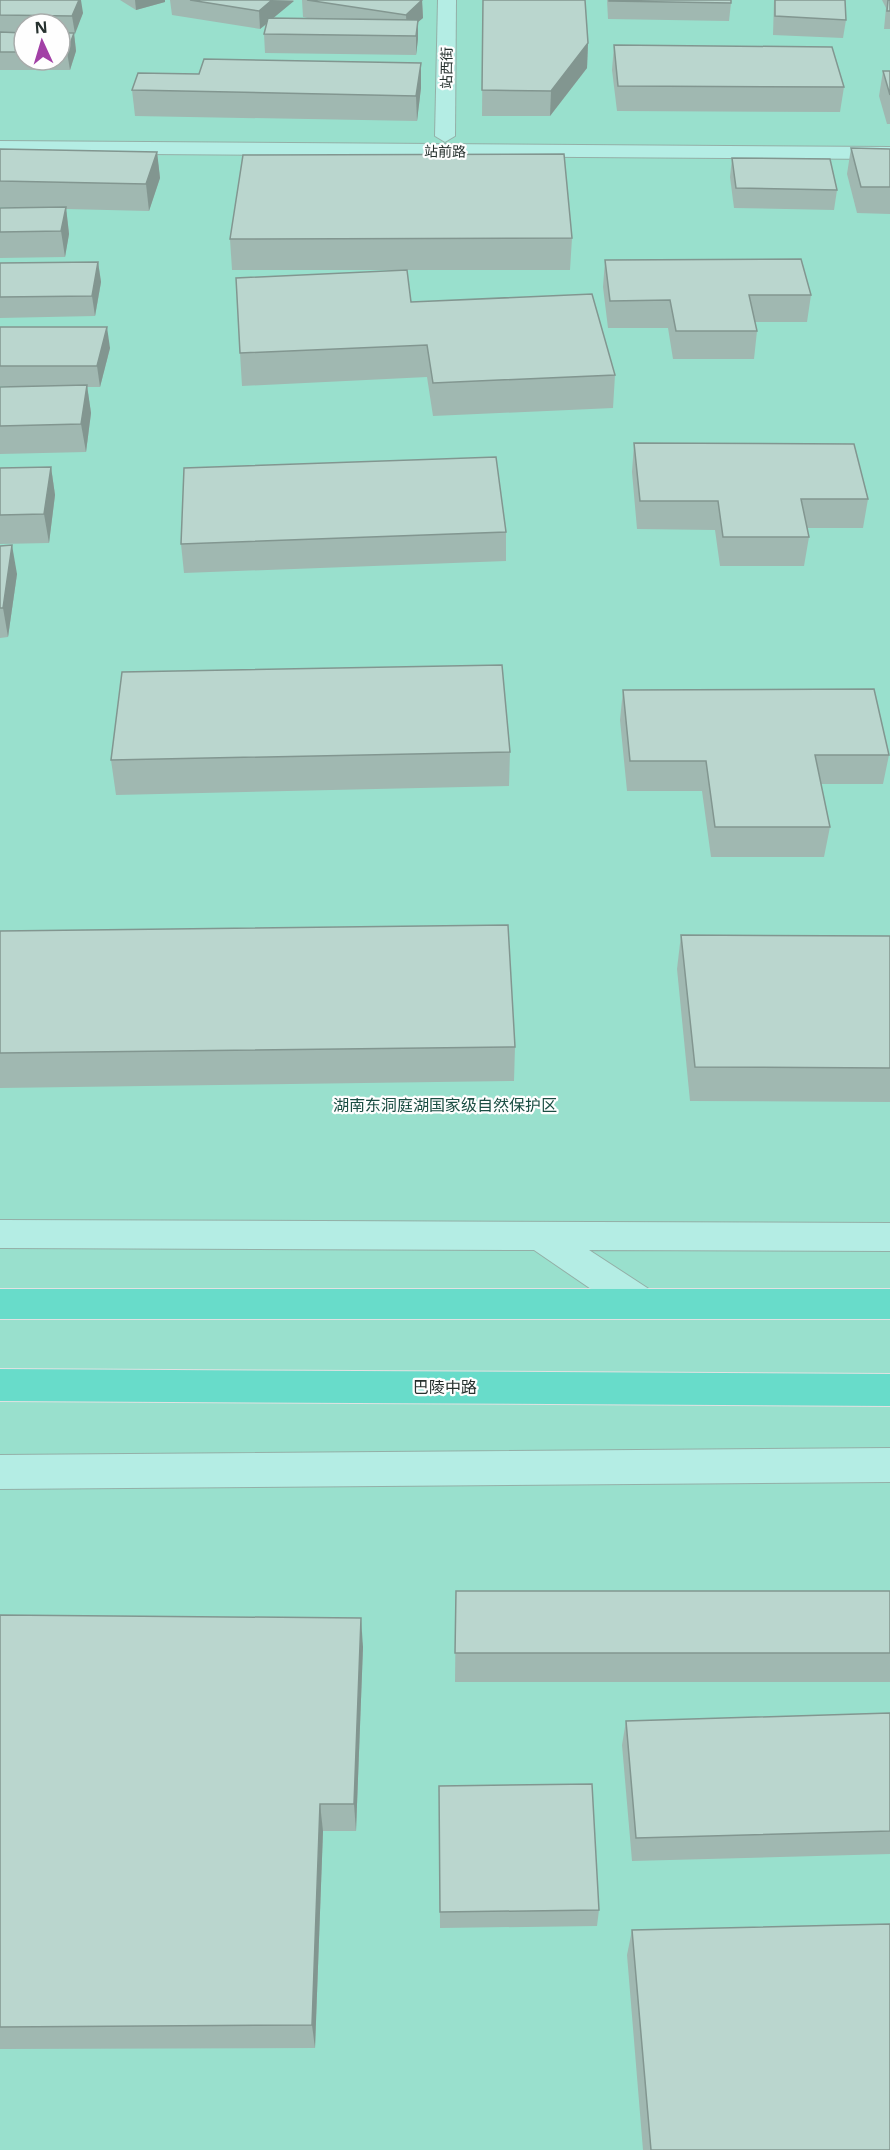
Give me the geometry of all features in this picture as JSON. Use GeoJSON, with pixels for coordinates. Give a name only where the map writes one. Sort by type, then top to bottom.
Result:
{"type":"FeatureCollection","features":[{"type":"Feature","properties":{"kind":"main road","name":"站西街"},"geometry":{"type":"LineString","coordinates":[[445,136],[447,0]]}},
{"type":"Feature","properties":{"kind":"main road","name":"站前路"},"geometry":{"type":"LineString","coordinates":[[0,134],[890,137]]}},
{"type":"Feature","properties":{"kind":"main road","name":"站前路"},"geometry":{"type":"LineString","coordinates":[[0,147],[890,153]]}},
{"type":"Feature","properties":{"kind":"main road"},"geometry":{"type":"LineString","coordinates":[[0,1234],[890,1237]]}},
{"type":"Feature","properties":{"kind":"main road"},"geometry":{"type":"LineString","coordinates":[[542,1237],[642,1304]]}},
{"type":"Feature","properties":{"kind":"main road"},"geometry":{"type":"LineString","coordinates":[[0,1304],[890,1304]]}},
{"type":"Feature","properties":{"kind":"main road","name":"巴陵中路"},"geometry":{"type":"LineString","coordinates":[[0,1385],[890,1390]]}},
{"type":"Feature","properties":{"kind":"main road"},"geometry":{"type":"LineString","coordinates":[[0,1472],[890,1465]]}},
{"type":"Feature","properties":{"kind":"green space","name":"湖南东洞庭湖国家级自然保护区"},"geometry":{"type":"Polygon","coordinates":[[[0,0],[890,0],[890,2150],[0,2150],[0,0]]]}},
{"type":"Feature","properties":{"kind":"building"},"geometry":{"type":"Polygon","coordinates":[[[0,0],[79,0],[72,16],[72,12],[12,12],[12,15],[0,15],[0,0]]]}},
{"type":"Feature","properties":{"kind":"building"},"geometry":{"type":"Polygon","coordinates":[[[190,0],[272,0],[259,11],[190,0]]]}},
{"type":"Feature","properties":{"kind":"building"},"geometry":{"type":"Polygon","coordinates":[[[307,0],[422,0],[406,15],[307,0]]]}},
{"type":"Feature","properties":{"kind":"building"},"geometry":{"type":"Polygon","coordinates":[[[483,0],[585,0],[588,43],[551,91],[482,90],[483,0]]]}},
{"type":"Feature","properties":{"kind":"building"},"geometry":{"type":"Polygon","coordinates":[[[731,0],[731,3],[609,1],[731,0]]]}},
{"type":"Feature","properties":{"kind":"building"},"geometry":{"type":"Polygon","coordinates":[[[775,0],[845,0],[846,20],[775,16],[775,0]]]}},
{"type":"Feature","properties":{"kind":"building"},"geometry":{"type":"Polygon","coordinates":[[[888,0],[890,0],[890,11],[887,11],[888,0]]]}},
{"type":"Feature","properties":{"kind":"building"},"geometry":{"type":"Polygon","coordinates":[[[268,18],[418,20],[416,36],[264,34],[268,18]]]}},
{"type":"Feature","properties":{"kind":"building"},"geometry":{"type":"Polygon","coordinates":[[[0,32],[12,32],[12,52],[0,52],[0,32]]]}},
{"type":"Feature","properties":{"kind":"building"},"geometry":{"type":"Polygon","coordinates":[[[614,45],[832,47],[844,87],[618,86],[614,45]]]}},
{"type":"Feature","properties":{"kind":"building"},"geometry":{"type":"Polygon","coordinates":[[[204,59],[421,63],[416,96],[132,90],[138,73],[199,74],[204,59]]]}},
{"type":"Feature","properties":{"kind":"building"},"geometry":{"type":"Polygon","coordinates":[[[883,71],[890,71],[890,95],[883,71]]]}},
{"type":"Feature","properties":{"kind":"building"},"geometry":{"type":"Polygon","coordinates":[[[851,148],[890,149],[890,187],[861,187],[851,148]]]}},
{"type":"Feature","properties":{"kind":"building"},"geometry":{"type":"Polygon","coordinates":[[[0,149],[157,152],[146,184],[0,181],[0,149]]]}},
{"type":"Feature","properties":{"kind":"building"},"geometry":{"type":"Polygon","coordinates":[[[564,154],[572,238],[230,239],[243,155],[564,154]]]}},
{"type":"Feature","properties":{"kind":"building"},"geometry":{"type":"Polygon","coordinates":[[[732,158],[830,159],[837,190],[736,188],[732,158]]]}},
{"type":"Feature","properties":{"kind":"building"},"geometry":{"type":"Polygon","coordinates":[[[66,207],[61,231],[0,232],[0,208],[66,207]]]}},
{"type":"Feature","properties":{"kind":"building"},"geometry":{"type":"Polygon","coordinates":[[[801,259],[811,295],[749,295],[757,331],[676,331],[670,300],[610,301],[605,260],[801,259]]]}},
{"type":"Feature","properties":{"kind":"building"},"geometry":{"type":"Polygon","coordinates":[[[98,262],[92,296],[0,297],[0,263],[98,262]]]}},
{"type":"Feature","properties":{"kind":"building"},"geometry":{"type":"Polygon","coordinates":[[[407,270],[411,302],[592,294],[615,375],[433,383],[427,345],[240,353],[236,278],[407,270]]]}},
{"type":"Feature","properties":{"kind":"building"},"geometry":{"type":"Polygon","coordinates":[[[0,327],[107,327],[97,366],[0,366],[0,327]]]}},
{"type":"Feature","properties":{"kind":"building"},"geometry":{"type":"Polygon","coordinates":[[[87,385],[81,424],[0,426],[0,387],[87,385]]]}},
{"type":"Feature","properties":{"kind":"building"},"geometry":{"type":"Polygon","coordinates":[[[634,443],[854,444],[868,499],[801,499],[809,537],[723,537],[718,501],[640,501],[634,443]]]}},
{"type":"Feature","properties":{"kind":"building"},"geometry":{"type":"Polygon","coordinates":[[[496,457],[506,532],[181,544],[184,468],[496,457]]]}},
{"type":"Feature","properties":{"kind":"building"},"geometry":{"type":"Polygon","coordinates":[[[51,467],[44,514],[0,515],[0,468],[51,467]]]}},
{"type":"Feature","properties":{"kind":"building"},"geometry":{"type":"Polygon","coordinates":[[[12,545],[3,608],[0,608],[0,546],[12,545]]]}},
{"type":"Feature","properties":{"kind":"building"},"geometry":{"type":"Polygon","coordinates":[[[502,665],[510,752],[111,760],[122,672],[502,665]]]}},
{"type":"Feature","properties":{"kind":"building"},"geometry":{"type":"Polygon","coordinates":[[[874,689],[889,755],[815,755],[830,827],[715,827],[706,761],[630,761],[623,690],[874,689]]]}},
{"type":"Feature","properties":{"kind":"building"},"geometry":{"type":"Polygon","coordinates":[[[508,925],[515,1047],[0,1053],[0,931],[508,925]]]}},
{"type":"Feature","properties":{"kind":"building"},"geometry":{"type":"Polygon","coordinates":[[[681,935],[890,936],[890,1068],[695,1067],[681,935]]]}},
{"type":"Feature","properties":{"kind":"building"},"geometry":{"type":"Polygon","coordinates":[[[456,1591],[890,1591],[890,1653],[455,1653],[456,1591]]]}},
{"type":"Feature","properties":{"kind":"building"},"geometry":{"type":"Polygon","coordinates":[[[0,1615],[361,1618],[354,1804],[320,1804],[312,2025],[0,2027],[0,1615]]]}},
{"type":"Feature","properties":{"kind":"building"},"geometry":{"type":"Polygon","coordinates":[[[890,1713],[890,1831],[636,1838],[626,1721],[890,1713]]]}},
{"type":"Feature","properties":{"kind":"building"},"geometry":{"type":"Polygon","coordinates":[[[592,1784],[599,1910],[440,1912],[439,1786],[592,1784]]]}},
{"type":"Feature","properties":{"kind":"building"},"geometry":{"type":"Polygon","coordinates":[[[890,1924],[890,2150],[651,2150],[632,1930],[890,1924]]]}}]}
